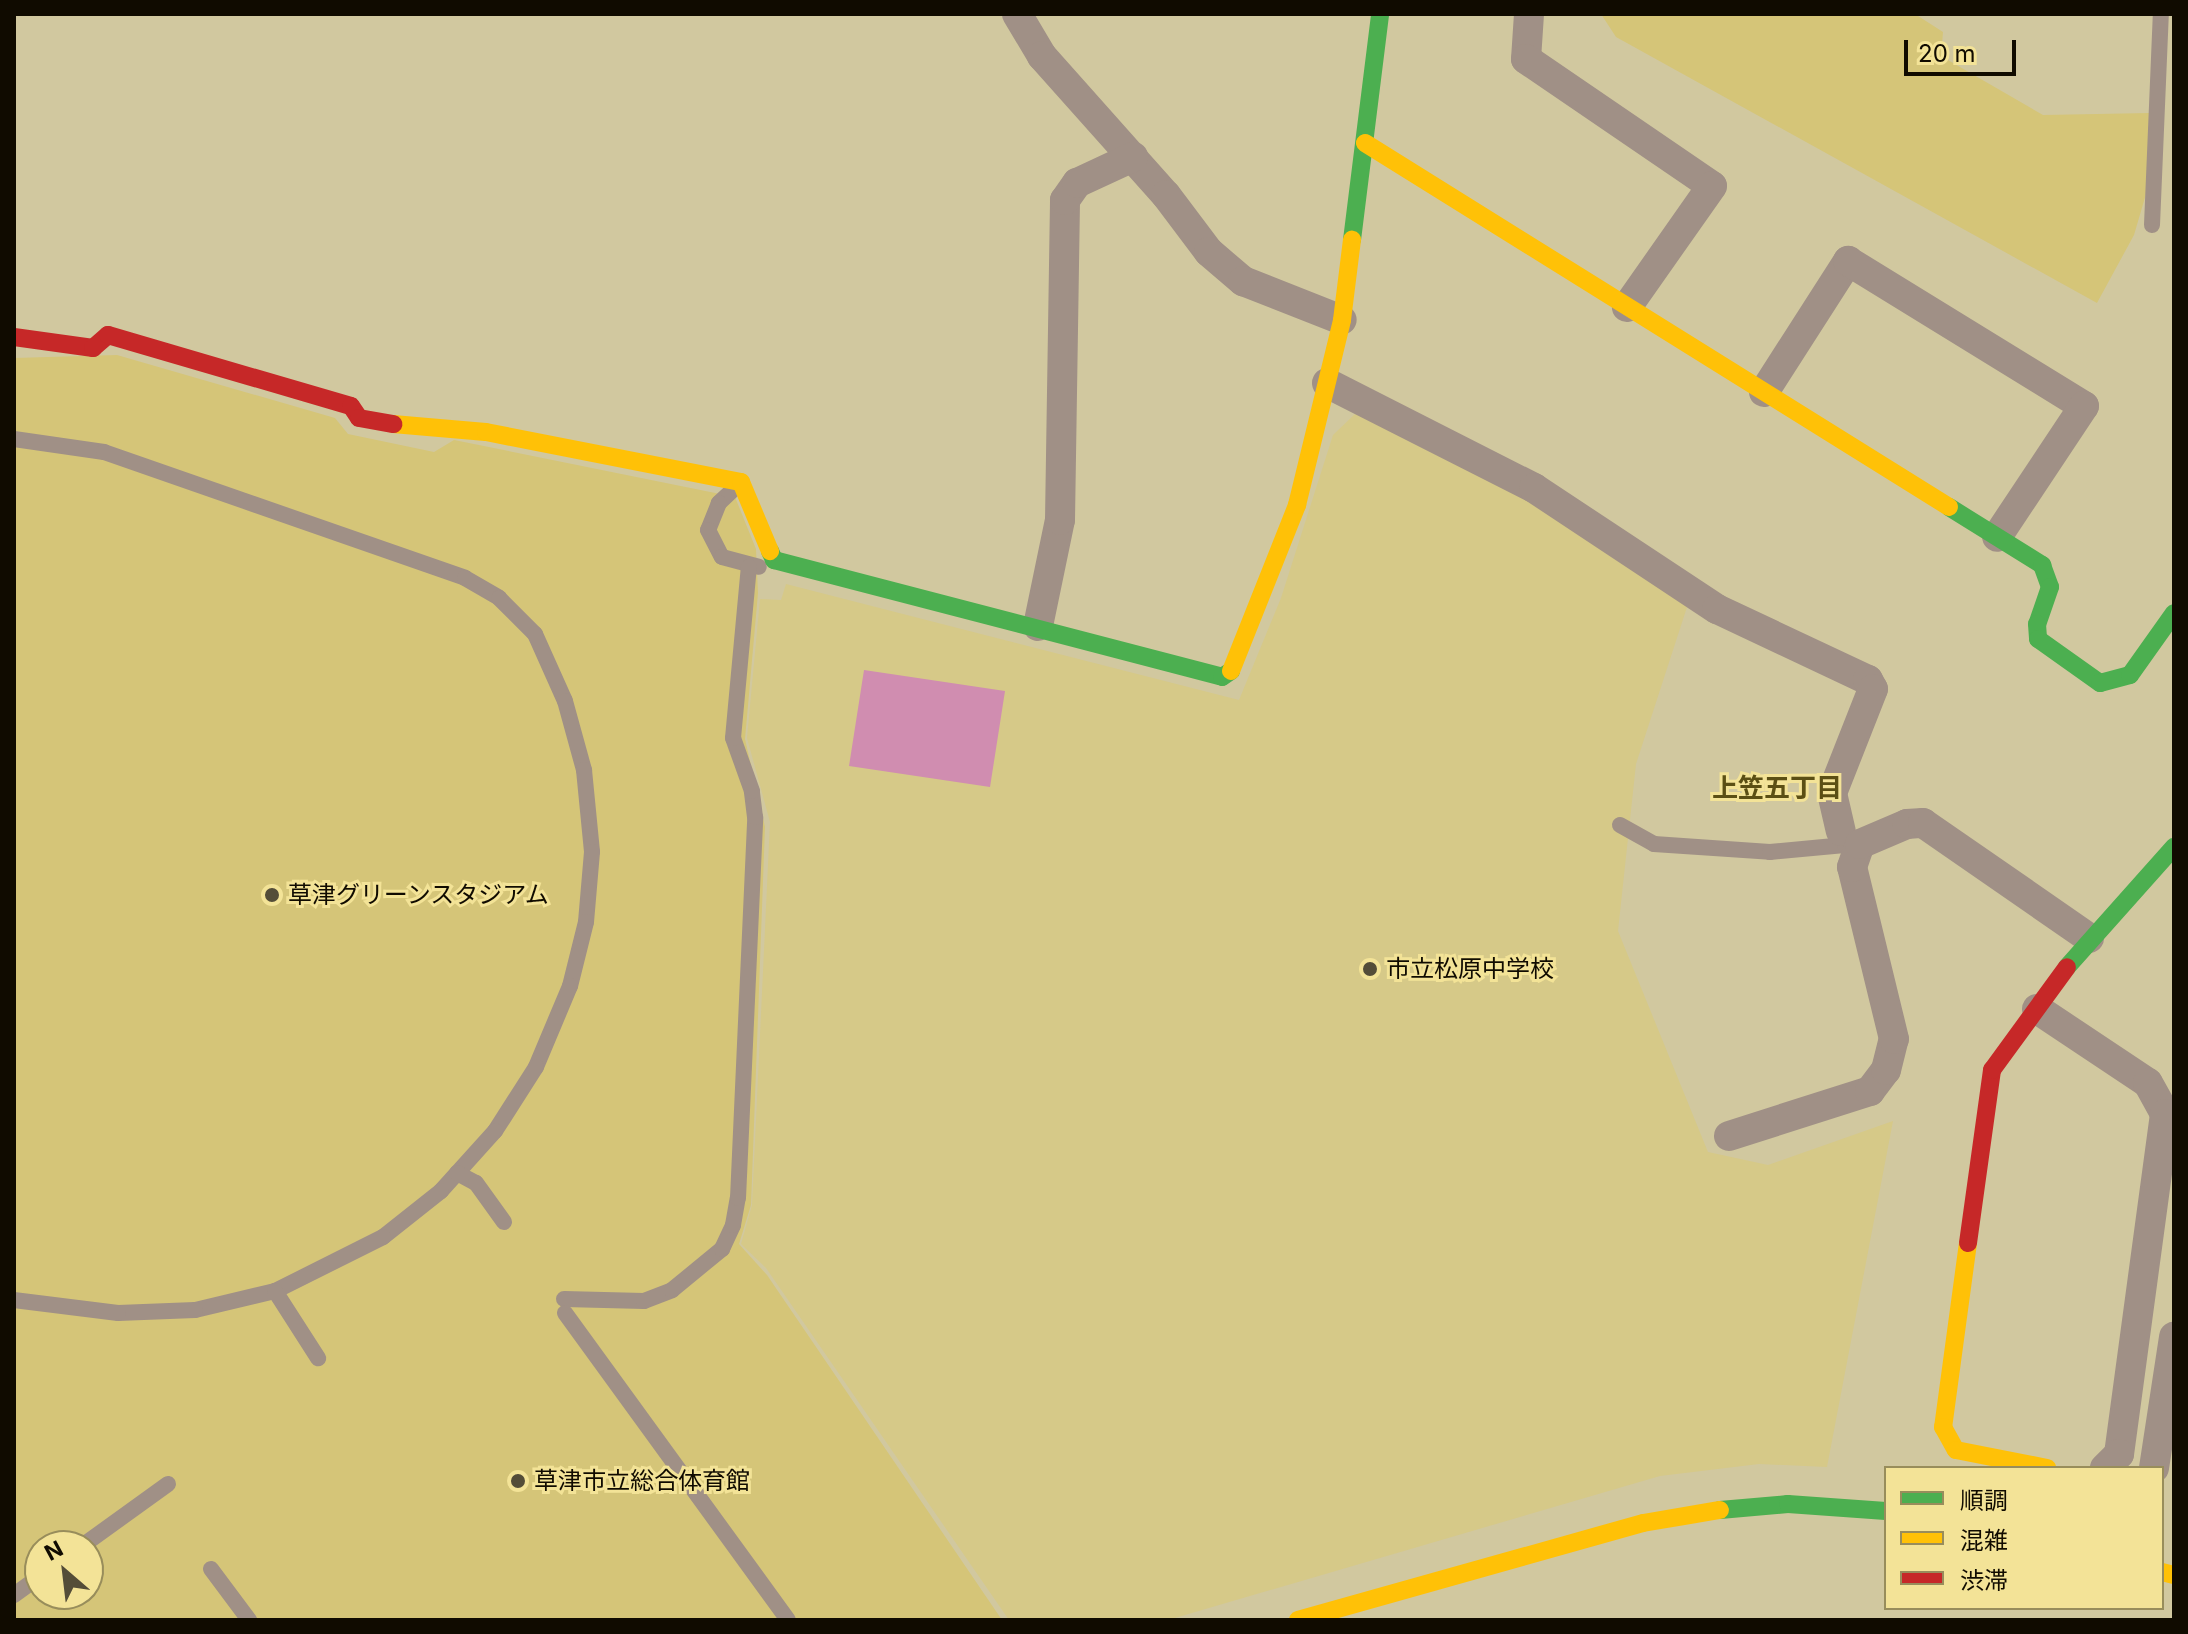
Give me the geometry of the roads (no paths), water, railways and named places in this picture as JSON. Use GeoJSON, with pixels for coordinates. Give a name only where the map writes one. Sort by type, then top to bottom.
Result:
{"type":"FeatureCollection","features":[{"type":"Feature","properties":{"kind":"street"},"geometry":{"type":"LineString","coordinates":[[1017,14],[1042,56],[1133,157],[1209,252],[1243,281],[1342,320]]}},
{"type":"Feature","properties":{"kind":"street"},"geometry":{"type":"LineString","coordinates":[[14,337],[93,348],[108,335],[351,406],[359,418],[429,431],[439,425],[486,432],[741,482],[774,560],[1038,626],[1222,677],[1230,673],[1297,505],[1327,383],[1342,320],[1380,14]]}},
{"type":"Feature","properties":{"kind":"street"},"geometry":{"type":"LineString","coordinates":[[1529,14],[1526,59],[1712,186],[1627,307]]}},
{"type":"Feature","properties":{"kind":"street"},"geometry":{"type":"LineString","coordinates":[[1365,143],[2042,565],[2050,587],[2037,624],[2038,639],[2100,683],[2130,675],[2174,613]]}},
{"type":"Feature","properties":{"kind":"street"},"geometry":{"type":"LineString","coordinates":[[1038,626],[1060,520],[1065,200],[1077,183],[1133,157]]}},
{"type":"Feature","properties":{"kind":"street"},"geometry":{"type":"LineString","coordinates":[[1764,392],[1848,261],[2084,406],[1997,537]]}},
{"type":"Feature","properties":{"kind":"street"},"geometry":{"type":"LineString","coordinates":[[1327,383],[1534,488],[1717,609],[1868,680],[1873,689],[1832,793],[1849,843],[1852,867],[1894,1039],[1886,1070],[1870,1091],[1729,1136]]}},
{"type":"Feature","properties":{"kind":"street"},"geometry":{"type":"LineString","coordinates":[[1849,843],[1860,844],[1907,824],[1923,823],[2089,938]]}},
{"type":"Feature","properties":{"kind":"street"},"geometry":{"type":"LineString","coordinates":[[2037,1466],[1956,1450],[1943,1427],[1992,1070],[2089,938],[2174,847]]}},
{"type":"Feature","properties":{"kind":"street"},"geometry":{"type":"LineString","coordinates":[[2037,1009],[2148,1083],[2165,1114],[2119,1454],[2107,1466]]}},
{"type":"Feature","properties":{"kind":"street"},"geometry":{"type":"LineString","coordinates":[[2154,1466],[2174,1337]]}},
{"type":"Feature","properties":{"kind":"street"},"geometry":{"type":"LineString","coordinates":[[1298,1620],[1643,1523],[1719,1508],[1845,1505],[1884,1511]]}},
{"type":"Feature","properties":{"kind":"lane"},"geometry":{"type":"LineString","coordinates":[[2152,225],[2161,14]]}},
{"type":"Feature","properties":{"kind":"lane"},"geometry":{"type":"LineString","coordinates":[[14,439],[104,452],[465,578],[499,598],[535,634],[565,701],[584,770],[592,852],[586,922],[570,986],[536,1067],[495,1131],[457,1173],[383,1237],[275,1291],[195,1310],[118,1313],[14,1300]]}},
{"type":"Feature","properties":{"kind":"lane"},"geometry":{"type":"LineString","coordinates":[[741,482],[719,503],[708,530],[722,557],[749,567],[774,560]]}},
{"type":"Feature","properties":{"kind":"lane"},"geometry":{"type":"LineString","coordinates":[[749,567],[733,738],[752,791],[755,817],[738,1198],[733,1225],[722,1249],[672,1290],[644,1301],[564,1306],[788,1620]]}},
{"type":"Feature","properties":{"kind":"lane"},"geometry":{"type":"LineString","coordinates":[[1620,825],[1654,844],[1732,845],[1770,852],[1849,843]]}},
{"type":"Feature","properties":{"kind":"lane"},"geometry":{"type":"LineString","coordinates":[[457,1173],[476,1183],[504,1222]]}},
{"type":"Feature","properties":{"kind":"lane"},"geometry":{"type":"LineString","coordinates":[[275,1291],[318,1358]]}},
{"type":"Feature","properties":{"kind":"lane"},"geometry":{"type":"LineString","coordinates":[[104,1530],[168,1484]]}},
{"type":"Feature","properties":{"kind":"lane"},"geometry":{"type":"LineString","coordinates":[[211,1569],[249,1620]]}},
{"type":"Feature","properties":{"kind":"place","name":"草津グリーンスタジアム"},"geometry":{"type":"Point","coordinates":[272,895]}},
{"type":"Feature","properties":{"kind":"place","name":"市立松原中学校"},"geometry":{"type":"Point","coordinates":[1370,969]}},
{"type":"Feature","properties":{"kind":"place","name":"草津市立総合体育館"},"geometry":{"type":"Point","coordinates":[518,1481]}},
{"type":"Feature","properties":{"kind":"district","name":"上笠五丁目"},"geometry":{"type":"Point","coordinates":[1777,788]}}]}
